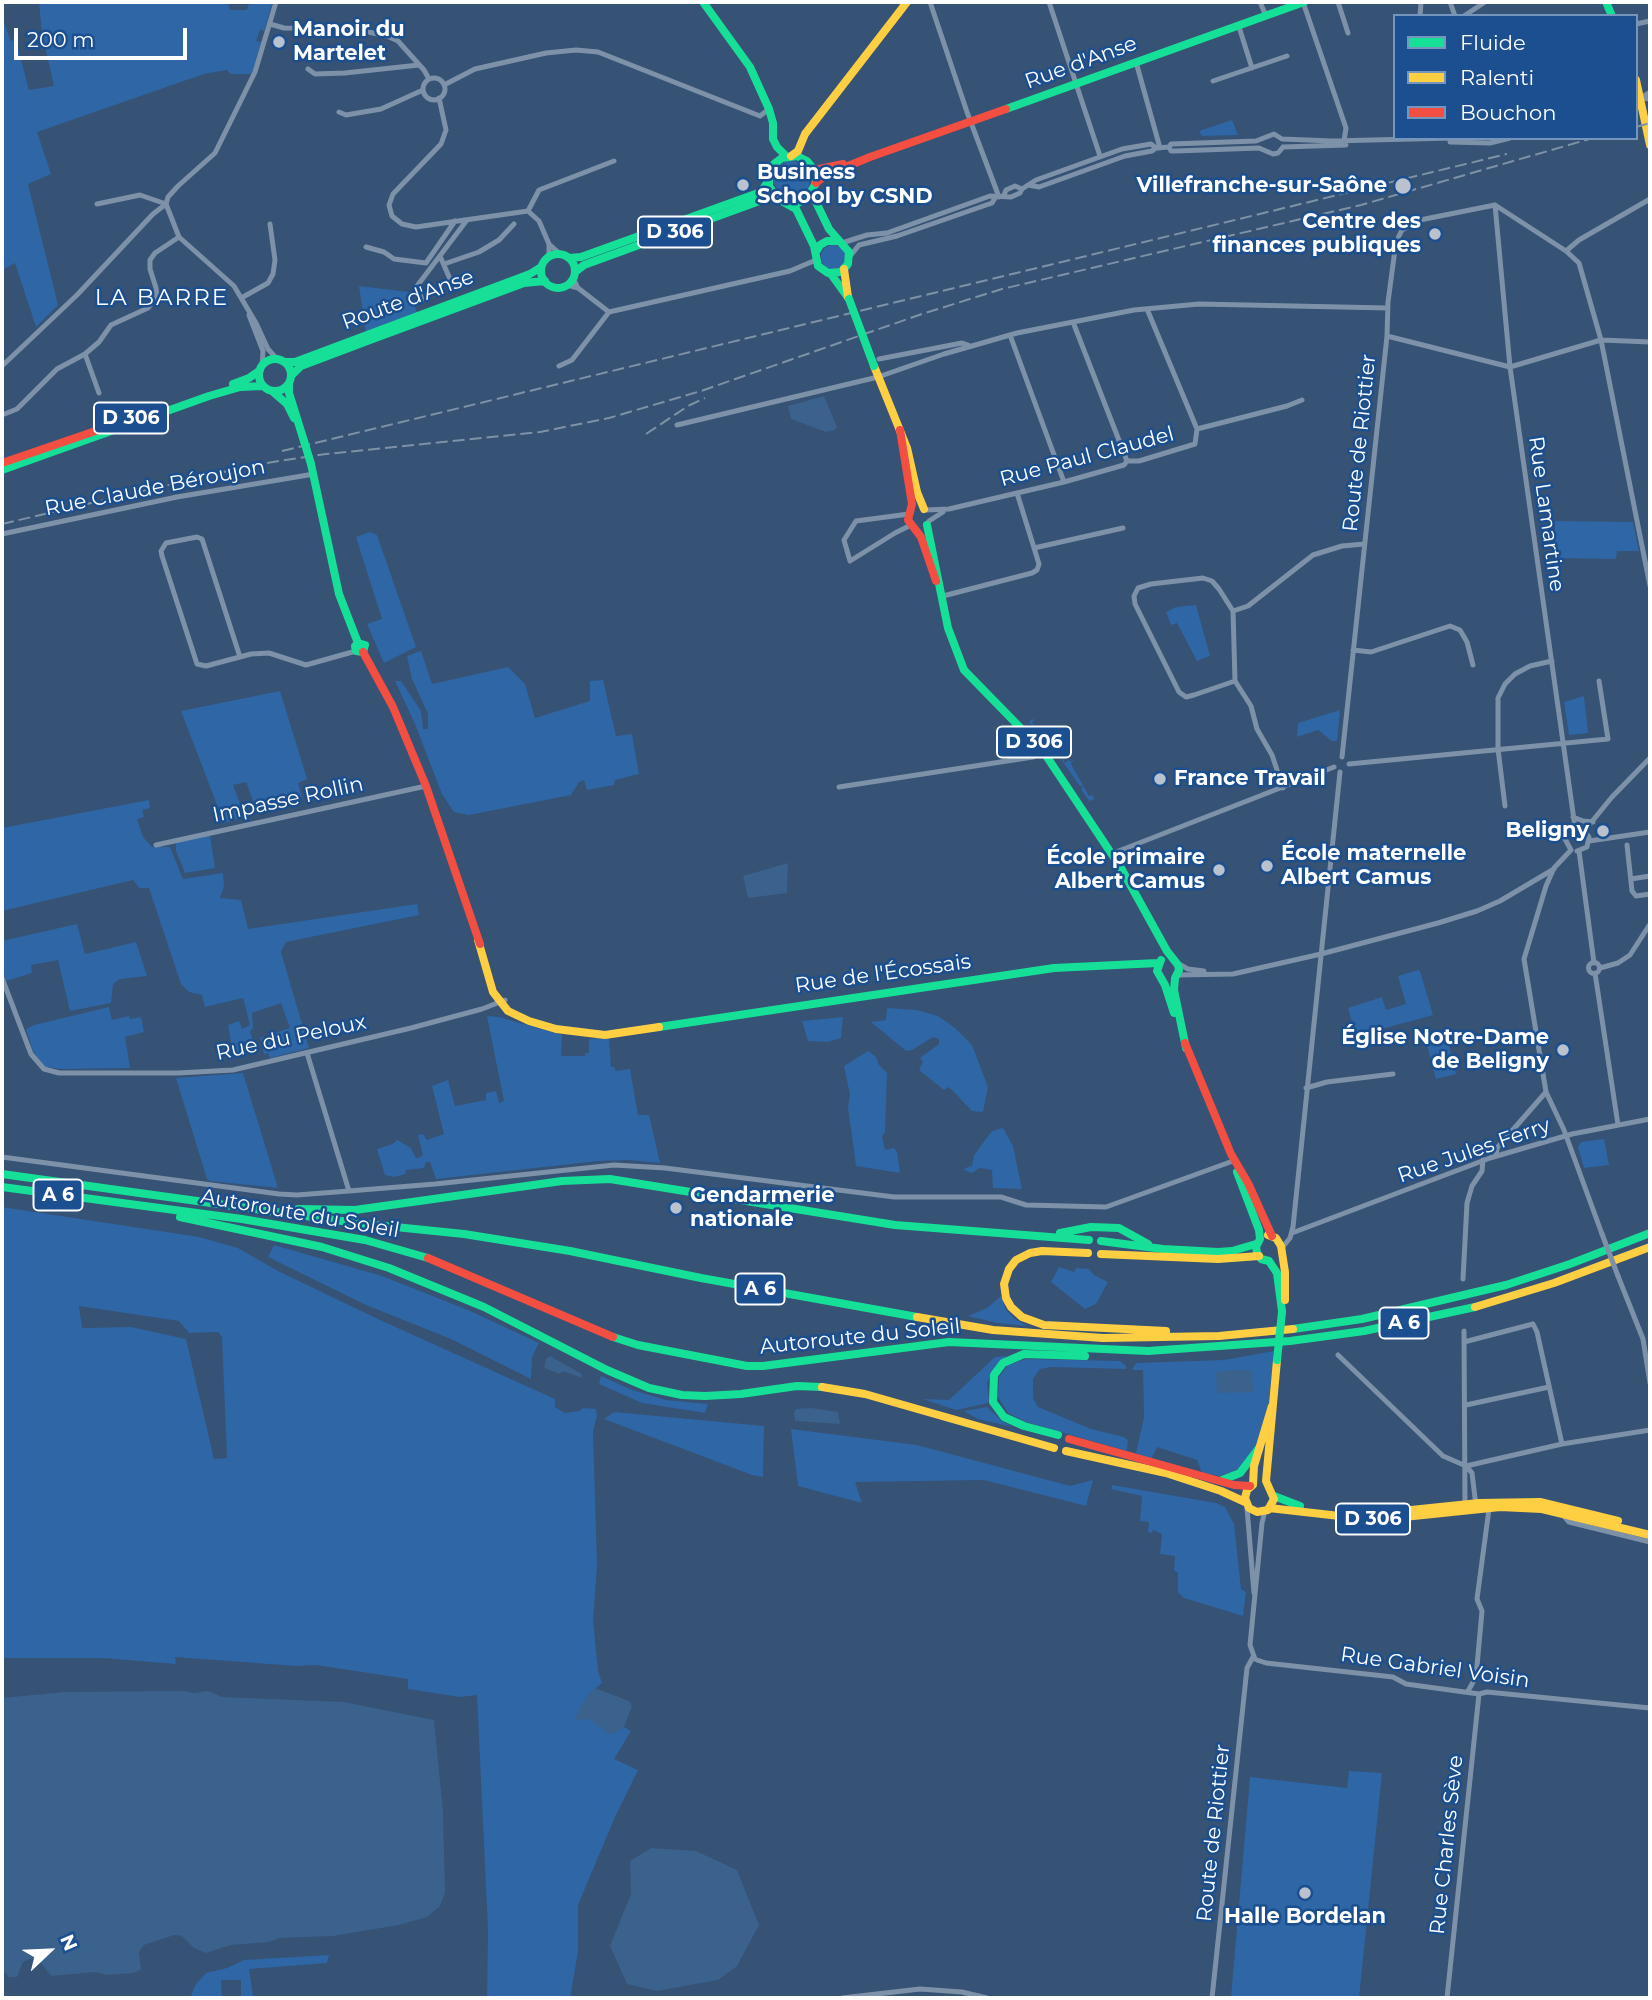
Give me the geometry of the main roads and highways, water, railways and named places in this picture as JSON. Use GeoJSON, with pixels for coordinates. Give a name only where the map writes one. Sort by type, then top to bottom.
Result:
{"type":"FeatureCollection","features":[{"type":"Feature","properties":{"kind":"main road"},"geometry":{"type":"LineString","coordinates":[[703,2],[750,67],[769,109],[773,139],[777,147],[789,156],[807,161]]}},
{"type":"Feature","properties":{"kind":"main road"},"geometry":{"type":"LineString","coordinates":[[774,164],[798,151],[805,134],[907,2]]}},
{"type":"Feature","properties":{"kind":"main road","name":"Rue d'Anse"},"geometry":{"type":"LineString","coordinates":[[814,187],[826,175],[870,157],[1303,2]]}},
{"type":"Feature","properties":{"kind":"main road"},"geometry":{"type":"LineString","coordinates":[[1638,99],[1650,141]]}},
{"type":"Feature","properties":{"kind":"main road"},"geometry":{"type":"LineString","coordinates":[[769,109],[774,164],[769,180],[771,191],[798,213],[821,270],[831,274],[849,299],[877,363],[878,377],[900,430],[907,448],[917,492],[928,523],[922,528],[913,527],[909,513],[912,504],[900,430]]}},
{"type":"Feature","properties":{"kind":"main road"},"geometry":{"type":"LineString","coordinates":[[815,121],[805,145],[807,161],[814,170],[814,198],[829,229],[847,248],[849,259],[844,269],[849,299]]}},
{"type":"Feature","properties":{"kind":"main road","name":"Rue d'Anse"},"geometry":{"type":"LineString","coordinates":[[814,170],[870,157]]}},
{"type":"Feature","properties":{"kind":"main road","name":"D 306"},"geometry":{"type":"LineString","coordinates":[[569,258],[581,257],[761,192],[769,180]]}},
{"type":"Feature","properties":{"kind":"main road"},"geometry":{"type":"LineString","coordinates":[[788,203],[803,201],[814,187]]}},
{"type":"Feature","properties":{"kind":"main road","name":"D 306"},"geometry":{"type":"LineString","coordinates":[[572,278],[584,265],[765,199],[778,199]]}},
{"type":"Feature","properties":{"kind":"main road"},"geometry":{"type":"LineString","coordinates":[[816,256],[823,243],[830,240],[840,242]]}},
{"type":"Feature","properties":{"kind":"main road"},"geometry":{"type":"LineString","coordinates":[[560,254],[569,258],[574,265],[572,278],[555,287],[545,282],[541,267],[549,256],[560,254]]}},
{"type":"Feature","properties":{"kind":"main road","name":"Route d'Anse"},"geometry":{"type":"LineString","coordinates":[[281,360],[295,362],[529,275],[541,267]]}},
{"type":"Feature","properties":{"kind":"main road"},"geometry":{"type":"LineString","coordinates":[[831,274],[844,269]]}},
{"type":"Feature","properties":{"kind":"main road","name":"Route d'Anse"},"geometry":{"type":"LineString","coordinates":[[290,379],[301,366],[524,283],[545,282]]}},
{"type":"Feature","properties":{"kind":"main road"},"geometry":{"type":"LineString","coordinates":[[268,360],[281,360],[290,379],[289,393],[304,439],[287,404],[260,382],[260,369],[268,360]]}},
{"type":"Feature","properties":{"kind":"main road","name":"D 306"},"geometry":{"type":"LineString","coordinates":[[2,463],[249,378],[260,369]]}},
{"type":"Feature","properties":{"kind":"main road"},"geometry":{"type":"LineString","coordinates":[[272,391],[282,390],[290,379]]}},
{"type":"Feature","properties":{"kind":"main road","name":"D 306"},"geometry":{"type":"LineString","coordinates":[[2,470],[209,396],[240,387],[264,386]]}},
{"type":"Feature","properties":{"kind":"main road","name":"Rue de l'Écossais"},"geometry":{"type":"LineString","coordinates":[[304,439],[339,594],[359,649],[393,707],[426,786],[478,940],[503,1002],[522,1014],[557,1025],[606,1031],[635,1029],[1055,968],[1160,962]]}},
{"type":"Feature","properties":{"kind":"main road"},"geometry":{"type":"LineString","coordinates":[[909,513],[915,508],[925,510]]}},
{"type":"Feature","properties":{"kind":"main road","name":"D 306"},"geometry":{"type":"LineString","coordinates":[[928,523],[939,571],[941,596]]}},
{"type":"Feature","properties":{"kind":"main road","name":"D 306"},"geometry":{"type":"LineString","coordinates":[[913,527],[921,537],[954,646],[964,670],[1042,751],[1111,854],[1175,961]]}},
{"type":"Feature","properties":{"kind":"main road","name":"D 306"},"geometry":{"type":"LineString","coordinates":[[1132,889],[1157,944],[1160,962]]}},
{"type":"Feature","properties":{"kind":"main road"},"geometry":{"type":"LineString","coordinates":[[1186,1048],[1174,990],[1179,967],[1175,961],[1167,958],[1160,962],[1157,968],[1186,1048],[1258,1225],[1256,1250],[1259,1256]]}},
{"type":"Feature","properties":{"kind":"main road","name":"Rue de l'Écossais"},"geometry":{"type":"LineString","coordinates":[[1138,965],[1151,969],[1160,977]]}},
{"type":"Feature","properties":{"kind":"main road"},"geometry":{"type":"LineString","coordinates":[[1160,977],[1170,980],[1176,977]]}},
{"type":"Feature","properties":{"kind":"main road"},"geometry":{"type":"LineString","coordinates":[[1066,1451],[1166,1473],[1221,1491],[1246,1503],[1257,1512],[1267,1509],[1274,1496],[1269,1487],[1267,1472],[1286,1288],[1280,1251],[1248,1183],[1232,1157]]}},
{"type":"Feature","properties":{"kind":"main road","name":"Autoroute du Soleil"},"geometry":{"type":"LineString","coordinates":[[2,1174],[356,1223],[439,1231],[570,1251],[727,1283],[1011,1332],[1149,1338],[1262,1332],[1362,1319],[1464,1297],[1549,1271],[1650,1233]]}},
{"type":"Feature","properties":{"kind":"main road"},"geometry":{"type":"LineString","coordinates":[[86,1185],[294,1209],[340,1210],[562,1181],[610,1179],[895,1225],[1089,1240]]}},
{"type":"Feature","properties":{"kind":"main road","name":"Autoroute du Soleil"},"geometry":{"type":"LineString","coordinates":[[2,1186],[328,1233],[401,1249],[452,1266],[612,1337],[638,1345],[747,1366],[949,1342],[1149,1351],[1262,1344],[1327,1336],[1401,1324],[1489,1303],[1575,1276],[1650,1247]]}},
{"type":"Feature","properties":{"kind":"main road"},"geometry":{"type":"LineString","coordinates":[[114,1203],[283,1238],[389,1268],[484,1307],[617,1375],[649,1388],[682,1395],[705,1396],[797,1386],[831,1387],[865,1394],[1054,1448]]}},
{"type":"Feature","properties":{"kind":"main road"},"geometry":{"type":"LineString","coordinates":[[1048,1235],[1091,1227],[1119,1228],[1155,1248]]}},
{"type":"Feature","properties":{"kind":"main road"},"geometry":{"type":"LineString","coordinates":[[1101,1241],[1155,1248],[1225,1252],[1274,1237]]}},
{"type":"Feature","properties":{"kind":"main road"},"geometry":{"type":"LineString","coordinates":[[1088,1254],[1042,1251],[1016,1260],[1009,1269],[1004,1284],[1006,1298],[1011,1307],[1027,1320],[1069,1327],[1135,1331],[1262,1332]]}},
{"type":"Feature","properties":{"kind":"main road"},"geometry":{"type":"LineString","coordinates":[[1269,1261],[1276,1258],[1280,1251]]}},
{"type":"Feature","properties":{"kind":"main road"},"geometry":{"type":"LineString","coordinates":[[1101,1254],[1219,1259],[1259,1256],[1269,1261],[1278,1273],[1282,1312]]}},
{"type":"Feature","properties":{"kind":"main road"},"geometry":{"type":"LineString","coordinates":[[1058,1436],[1012,1422],[997,1410],[993,1402],[992,1384],[994,1375],[1003,1363],[1024,1354],[1173,1356],[1272,1346],[1327,1336]]}},
{"type":"Feature","properties":{"kind":"main road"},"geometry":{"type":"LineString","coordinates":[[1251,1486],[1259,1447],[1272,1406]]}},
{"type":"Feature","properties":{"kind":"main road"},"geometry":{"type":"LineString","coordinates":[[1069,1439],[1251,1486]]}},
{"type":"Feature","properties":{"kind":"main road"},"geometry":{"type":"LineString","coordinates":[[1220,1480],[1240,1473],[1259,1447]]}},
{"type":"Feature","properties":{"kind":"main road"},"geometry":{"type":"LineString","coordinates":[[1246,1503],[1245,1493],[1251,1486],[1259,1483],[1269,1487]]}},
{"type":"Feature","properties":{"kind":"main road","name":"D 306"},"geometry":{"type":"LineString","coordinates":[[1274,1496],[1296,1505],[1350,1514],[1540,1502],[1650,1529]]}},
{"type":"Feature","properties":{"kind":"main road","name":"D 306"},"geometry":{"type":"LineString","coordinates":[[1476,1506],[1522,1507],[1562,1512],[1650,1535]]}},
{"type":"Feature","properties":{"kind":"main road","name":"D 306"},"geometry":{"type":"LineString","coordinates":[[1267,1509],[1360,1519],[1465,1507]]}},
{"type":"Feature","properties":{"kind":"railway"},"geometry":{"type":"LineString","coordinates":[[1638,126],[1650,123]]}},
{"type":"Feature","properties":{"kind":"railway"},"geometry":{"type":"LineString","coordinates":[[2,524],[253,465],[326,454],[540,432],[609,418],[701,391],[1002,289],[1361,205],[1586,140]]}},
{"type":"Feature","properties":{"kind":"railway"},"geometry":{"type":"LineString","coordinates":[[282,451],[1507,154]]}},
{"type":"Feature","properties":{"kind":"railway"},"geometry":{"type":"LineString","coordinates":[[646,434],[705,398]]}},
{"type":"Feature","properties":{"kind":"place","name":"Manoir du Martelet"},"geometry":{"type":"Point","coordinates":[279,42]}},
{"type":"Feature","properties":{"kind":"place","name":"Business School by CSND"},"geometry":{"type":"Point","coordinates":[743,185]}},
{"type":"Feature","properties":{"kind":"place","name":"Villefranche-sur-Saône"},"geometry":{"type":"Point","coordinates":[1403,186]}},
{"type":"Feature","properties":{"kind":"place","name":"Centre des finances publiques"},"geometry":{"type":"Point","coordinates":[1435,234]}},
{"type":"Feature","properties":{"kind":"place","name":"France Travail"},"geometry":{"type":"Point","coordinates":[1160,779]}},
{"type":"Feature","properties":{"kind":"place","name":"Beligny"},"geometry":{"type":"Point","coordinates":[1603,831]}},
{"type":"Feature","properties":{"kind":"place","name":"École maternelle Albert Camus"},"geometry":{"type":"Point","coordinates":[1267,866]}},
{"type":"Feature","properties":{"kind":"place","name":"École primaire Albert Camus"},"geometry":{"type":"Point","coordinates":[1219,870]}},
{"type":"Feature","properties":{"kind":"place","name":"Église Notre-Dame de Beligny"},"geometry":{"type":"Point","coordinates":[1563,1050]}},
{"type":"Feature","properties":{"kind":"place","name":"Gendarmerie nationale"},"geometry":{"type":"Point","coordinates":[676,1208]}},
{"type":"Feature","properties":{"kind":"place","name":"Halle Bordelan"},"geometry":{"type":"Point","coordinates":[1305,1893]}},
{"type":"Feature","properties":{"kind":"district","name":"LA BARRE"},"geometry":{"type":"Point","coordinates":[162,298]}}]}
